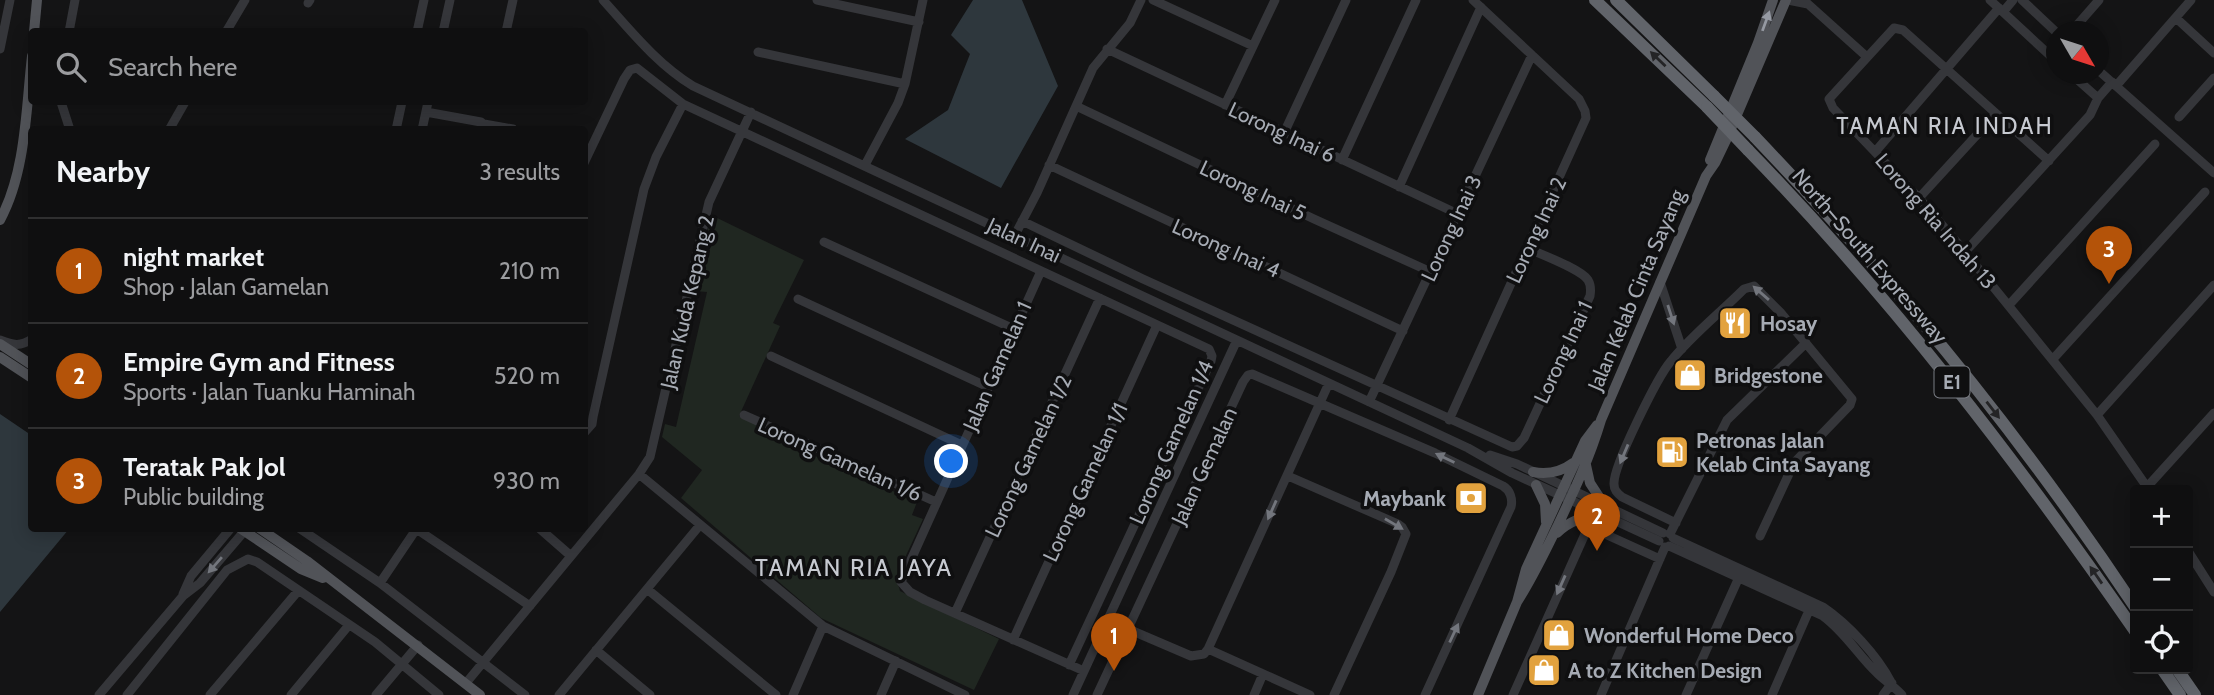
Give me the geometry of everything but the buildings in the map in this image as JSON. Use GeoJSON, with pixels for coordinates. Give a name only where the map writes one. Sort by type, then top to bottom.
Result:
{"type":"FeatureCollection","features":[{"type":"Feature","properties":{"kind":"highway","name":"North–South Expressway"},"geometry":{"type":"LineString","coordinates":[[1595,0],[1755,137],[1854,243],[1952,358],[2054,491],[2130,600]]}},
{"type":"Feature","properties":{"kind":"highway","name":"North–South Expressway"},"geometry":{"type":"LineString","coordinates":[[1616,0],[1710,101],[1748,150],[1825,231],[1941,368],[2036,491],[2130,624]]}},
{"type":"Feature","properties":{"kind":"highway"},"geometry":{"type":"LineString","coordinates":[[2165,674],[2180,695]]}},
{"type":"Feature","properties":{"kind":"highway"},"geometry":{"type":"LineString","coordinates":[[2180,674],[2195,695]]}},
{"type":"Feature","properties":{"kind":"main road"},"geometry":{"type":"LineString","coordinates":[[34,28],[37,0]]}},
{"type":"Feature","properties":{"kind":"main road","name":"Jalan Kelab Cinta Sayang"},"geometry":{"type":"LineString","coordinates":[[1706,176],[1709,162],[1754,54],[1773,0]]}},
{"type":"Feature","properties":{"kind":"main road","name":"Jalan Kelab Cinta Sayang"},"geometry":{"type":"LineString","coordinates":[[1478,695],[1517,602],[1526,569],[1546,537],[1601,420],[1706,176],[1727,138],[1787,0]]}},
{"type":"Feature","properties":{"kind":"main road"},"geometry":{"type":"LineString","coordinates":[[0,220],[19,169],[28,91]]}},
{"type":"Feature","properties":{"kind":"main road"},"geometry":{"type":"LineString","coordinates":[[0,207],[9,198]]}},
{"type":"Feature","properties":{"kind":"main road"},"geometry":{"type":"LineString","coordinates":[[0,342],[28,362]]}},
{"type":"Feature","properties":{"kind":"main road"},"geometry":{"type":"LineString","coordinates":[[0,357],[28,374]]}},
{"type":"Feature","properties":{"kind":"main road"},"geometry":{"type":"LineString","coordinates":[[1533,472],[1556,472],[1581,462],[1603,510],[1573,521],[1546,537]]}},
{"type":"Feature","properties":{"kind":"main road"},"geometry":{"type":"LineString","coordinates":[[1536,485],[1543,497],[1546,512],[1546,537]]}},
{"type":"Feature","properties":{"kind":"main road"},"geometry":{"type":"LineString","coordinates":[[248,532],[301,569],[335,583]]}},
{"type":"Feature","properties":{"kind":"main road"},"geometry":{"type":"LineString","coordinates":[[265,532],[418,645],[480,695]]}},
{"type":"Feature","properties":{"kind":"street"},"geometry":{"type":"LineString","coordinates":[[0,49],[10,0]]}},
{"type":"Feature","properties":{"kind":"street"},"geometry":{"type":"LineString","coordinates":[[70,28],[75,0]]}},
{"type":"Feature","properties":{"kind":"street"},"geometry":{"type":"LineString","coordinates":[[228,28],[246,0]]}},
{"type":"Feature","properties":{"kind":"street"},"geometry":{"type":"LineString","coordinates":[[418,28],[424,0]]}},
{"type":"Feature","properties":{"kind":"street"},"geometry":{"type":"LineString","coordinates":[[444,28],[450,0]]}},
{"type":"Feature","properties":{"kind":"street"},"geometry":{"type":"LineString","coordinates":[[507,28],[513,0]]}},
{"type":"Feature","properties":{"kind":"street","name":"Jalan Inai"},"geometry":{"type":"LineString","coordinates":[[603,0],[654,55],[674,74],[693,86],[1468,448],[1536,485],[1567,493]]}},
{"type":"Feature","properties":{"kind":"street"},"geometry":{"type":"LineString","coordinates":[[817,0],[919,22]]}},
{"type":"Feature","properties":{"kind":"street"},"geometry":{"type":"LineString","coordinates":[[865,165],[898,103],[905,84],[923,0]]}},
{"type":"Feature","properties":{"kind":"street"},"geometry":{"type":"LineString","coordinates":[[1014,235],[1096,62],[1130,23],[1141,0]]}},
{"type":"Feature","properties":{"kind":"street"},"geometry":{"type":"LineString","coordinates":[[1153,0],[1253,46]]}},
{"type":"Feature","properties":{"kind":"street"},"geometry":{"type":"LineString","coordinates":[[1225,104],[1275,0]]}},
{"type":"Feature","properties":{"kind":"street"},"geometry":{"type":"LineString","coordinates":[[1284,133],[1346,0]]}},
{"type":"Feature","properties":{"kind":"street"},"geometry":{"type":"LineString","coordinates":[[1342,160],[1416,0]]}},
{"type":"Feature","properties":{"kind":"street","name":"Lorong Inai 2"},"geometry":{"type":"LineString","coordinates":[[1449,420],[1586,118],[1579,99],[1474,0]]}},
{"type":"Feature","properties":{"kind":"street"},"geometry":{"type":"LineString","coordinates":[[1787,0],[1810,2],[1867,57]]}},
{"type":"Feature","properties":{"kind":"street"},"geometry":{"type":"LineString","coordinates":[[1875,152],[1998,5],[2013,0]]}},
{"type":"Feature","properties":{"kind":"street"},"geometry":{"type":"LineString","coordinates":[[2022,0],[2046,23]]}},
{"type":"Feature","properties":{"kind":"street"},"geometry":{"type":"LineString","coordinates":[[2081,21],[2099,0]]}},
{"type":"Feature","properties":{"kind":"street"},"geometry":{"type":"LineString","coordinates":[[1965,252],[2090,115],[2098,98],[2191,0]]}},
{"type":"Feature","properties":{"kind":"street"},"geometry":{"type":"LineString","coordinates":[[1998,5],[2046,51]]}},
{"type":"Feature","properties":{"kind":"street"},"geometry":{"type":"LineString","coordinates":[[1399,187],[1481,7]]}},
{"type":"Feature","properties":{"kind":"street"},"geometry":{"type":"LineString","coordinates":[[2176,18],[2214,53]]}},
{"type":"Feature","properties":{"kind":"street","name":"Lorong Ria Indah 13"},"geometry":{"type":"LineString","coordinates":[[2049,161],[1898,28],[1894,28],[1829,101],[1919,198],[2009,305],[2097,415],[2145,485]]}},
{"type":"Feature","properties":{"kind":"street","name":"Lorong Inai 6"},"geometry":{"type":"LineString","coordinates":[[1107,49],[1458,214]]}},
{"type":"Feature","properties":{"kind":"street"},"geometry":{"type":"LineString","coordinates":[[758,52],[905,84]]}},
{"type":"Feature","properties":{"kind":"street","name":"Lorong Inai 3"},"geometry":{"type":"LineString","coordinates":[[1369,402],[1532,55]]}},
{"type":"Feature","properties":{"kind":"street","name":"Lorong Gamelan 1/4"},"geometry":{"type":"LineString","coordinates":[[588,155],[624,79],[633,68],[640,70],[683,104],[1209,349],[1211,361],[1069,665]]}},
{"type":"Feature","properties":{"kind":"street"},"geometry":{"type":"LineString","coordinates":[[2179,117],[2214,78]]}},
{"type":"Feature","properties":{"kind":"street"},"geometry":{"type":"LineString","coordinates":[[2109,80],[2214,173]]}},
{"type":"Feature","properties":{"kind":"street"},"geometry":{"type":"LineString","coordinates":[[2082,84],[2098,98]]}},
{"type":"Feature","properties":{"kind":"street"},"geometry":{"type":"LineString","coordinates":[[588,426],[593,417],[644,189],[656,157],[683,104]]}},
{"type":"Feature","properties":{"kind":"street"},"geometry":{"type":"LineString","coordinates":[[62,105],[69,126]]}},
{"type":"Feature","properties":{"kind":"street"},"geometry":{"type":"LineString","coordinates":[[171,126],[184,105]]}},
{"type":"Feature","properties":{"kind":"street"},"geometry":{"type":"LineString","coordinates":[[397,126],[401,105]]}},
{"type":"Feature","properties":{"kind":"street"},"geometry":{"type":"LineString","coordinates":[[423,126],[427,105]]}},
{"type":"Feature","properties":{"kind":"street","name":"Lorong Inai 5"},"geometry":{"type":"LineString","coordinates":[[1076,106],[1431,272]]}},
{"type":"Feature","properties":{"kind":"street"},"geometry":{"type":"LineString","coordinates":[[426,112],[480,126]]}},
{"type":"Feature","properties":{"kind":"street","name":"Jalan Kuda Kepang 2"},"geometry":{"type":"LineString","coordinates":[[466,683],[639,474],[652,452],[709,202],[751,112]]}},
{"type":"Feature","properties":{"kind":"street"},"geometry":{"type":"LineString","coordinates":[[1919,198],[1996,114]]}},
{"type":"Feature","properties":{"kind":"street"},"geometry":{"type":"LineString","coordinates":[[2009,305],[2155,144]]}},
{"type":"Feature","properties":{"kind":"street","name":"Lorong Inai 4"},"geometry":{"type":"LineString","coordinates":[[1049,165],[1403,331]]}},
{"type":"Feature","properties":{"kind":"street"},"geometry":{"type":"LineString","coordinates":[[2053,359],[2205,192]]}},
{"type":"Feature","properties":{"kind":"street"},"geometry":{"type":"LineString","coordinates":[[1022,221],[1449,420]]}},
{"type":"Feature","properties":{"kind":"street"},"geometry":{"type":"LineString","coordinates":[[824,242],[1014,329]]}},
{"type":"Feature","properties":{"kind":"street","name":"Lorong Inai 1"},"geometry":{"type":"LineString","coordinates":[[1449,420],[1507,446],[1517,446],[1524,438],[1590,296],[1591,289],[1585,276],[1527,248]]}},
{"type":"Feature","properties":{"kind":"street","name":"Jalan Gamelan 1"},"geometry":{"type":"LineString","coordinates":[[1041,271],[901,582],[910,592],[1084,671]]}},
{"type":"Feature","properties":{"kind":"street"},"geometry":{"type":"LineString","coordinates":[[1660,282],[1682,349]]}},
{"type":"Feature","properties":{"kind":"street"},"geometry":{"type":"LineString","coordinates":[[1676,523],[1622,497],[1615,491],[1614,481],[1622,458],[1663,372],[1682,349],[1750,285],[1758,289],[1852,399],[1850,405],[1794,463],[1760,536]]}},
{"type":"Feature","properties":{"kind":"street"},"geometry":{"type":"LineString","coordinates":[[2097,415],[2214,285]]}},
{"type":"Feature","properties":{"kind":"street","name":"Lorong Gamelan 1/2"},"geometry":{"type":"LineString","coordinates":[[955,613],[1100,298]]}},
{"type":"Feature","properties":{"kind":"street"},"geometry":{"type":"LineString","coordinates":[[798,299],[988,387]]}},
{"type":"Feature","properties":{"kind":"street","name":"Lorong Gamelan 1/1"},"geometry":{"type":"LineString","coordinates":[[1013,640],[1157,325]]}},
{"type":"Feature","properties":{"kind":"street"},"geometry":{"type":"LineString","coordinates":[[1073,695],[1237,340]]}},
{"type":"Feature","properties":{"kind":"street"},"geometry":{"type":"LineString","coordinates":[[0,342],[17,345],[28,342]]}},
{"type":"Feature","properties":{"kind":"street"},"geometry":{"type":"LineString","coordinates":[[1601,695],[1667,540],[1727,420],[1806,343]]}},
{"type":"Feature","properties":{"kind":"street"},"geometry":{"type":"LineString","coordinates":[[771,356],[962,444]]}},
{"type":"Feature","properties":{"kind":"street","name":"Jalan Gemalan"},"geometry":{"type":"LineString","coordinates":[[1128,629],[1248,375],[1256,375],[1320,403]]}},
{"type":"Feature","properties":{"kind":"street"},"geometry":{"type":"LineString","coordinates":[[1107,620],[1191,656],[1200,656],[1209,649],[1329,383]]}},
{"type":"Feature","properties":{"kind":"street"},"geometry":{"type":"LineString","coordinates":[[1320,403],[1503,486],[1511,498],[1511,507],[1425,695]]}},
{"type":"Feature","properties":{"kind":"street","name":"Lorong Gamelan 1/6"},"geometry":{"type":"LineString","coordinates":[[744,415],[936,502]]}},
{"type":"Feature","properties":{"kind":"street"},"geometry":{"type":"LineString","coordinates":[[2152,485],[2213,418]]}},
{"type":"Feature","properties":{"kind":"street","name":"Jalan Inai"},"geometry":{"type":"LineString","coordinates":[[1468,448],[1533,472],[1567,493]]}},
{"type":"Feature","properties":{"kind":"street"},"geometry":{"type":"LineString","coordinates":[[639,474],[823,626],[965,695]]}},
{"type":"Feature","properties":{"kind":"street"},"geometry":{"type":"LineString","coordinates":[[1287,476],[1398,524],[1406,534],[1334,695]]}},
{"type":"Feature","properties":{"kind":"street"},"geometry":{"type":"LineString","coordinates":[[1567,493],[1841,620],[1884,667],[1902,695]]}},
{"type":"Feature","properties":{"kind":"street"},"geometry":{"type":"LineString","coordinates":[[559,695],[700,525]]}},
{"type":"Feature","properties":{"kind":"street"},"geometry":{"type":"LineString","coordinates":[[1513,695],[1585,534],[1596,530],[1660,559]]}},
{"type":"Feature","properties":{"kind":"street"},"geometry":{"type":"LineString","coordinates":[[183,596],[191,576],[229,532]]}},
{"type":"Feature","properties":{"kind":"street"},"geometry":{"type":"LineString","coordinates":[[99,695],[183,596],[200,583],[242,532]]}},
{"type":"Feature","properties":{"kind":"street"},"geometry":{"type":"LineString","coordinates":[[305,532],[380,583],[525,695]]}},
{"type":"Feature","properties":{"kind":"street"},"geometry":{"type":"LineString","coordinates":[[380,583],[414,532]]}},
{"type":"Feature","properties":{"kind":"street"},"geometry":{"type":"LineString","coordinates":[[420,532],[530,606]]}},
{"type":"Feature","properties":{"kind":"street"},"geometry":{"type":"LineString","coordinates":[[544,532],[571,556]]}},
{"type":"Feature","properties":{"kind":"street"},"geometry":{"type":"LineString","coordinates":[[127,695],[231,567],[252,559],[349,625],[439,695]]}},
{"type":"Feature","properties":{"kind":"street"},"geometry":{"type":"LineString","coordinates":[[2193,559],[2214,592]]}},
{"type":"Feature","properties":{"kind":"street"},"geometry":{"type":"LineString","coordinates":[[1686,695],[1740,573]]}},
{"type":"Feature","properties":{"kind":"street"},"geometry":{"type":"LineString","coordinates":[[647,589],[776,695]]}},
{"type":"Feature","properties":{"kind":"street"},"geometry":{"type":"LineString","coordinates":[[211,695],[298,591]]}},
{"type":"Feature","properties":{"kind":"street"},"geometry":{"type":"LineString","coordinates":[[1772,695],[1811,605]]}},
{"type":"Feature","properties":{"kind":"street"},"geometry":{"type":"LineString","coordinates":[[292,695],[349,625]]}},
{"type":"Feature","properties":{"kind":"street"},"geometry":{"type":"LineString","coordinates":[[793,695],[823,626]]}},
{"type":"Feature","properties":{"kind":"street"},"geometry":{"type":"LineString","coordinates":[[1097,695],[1128,629]]}},
{"type":"Feature","properties":{"kind":"street"},"geometry":{"type":"LineString","coordinates":[[376,695],[418,645]]}},
{"type":"Feature","properties":{"kind":"street"},"geometry":{"type":"LineString","coordinates":[[1209,649],[1310,695]]}},
{"type":"Feature","properties":{"kind":"street"},"geometry":{"type":"LineString","coordinates":[[596,650],[650,695]]}},
{"type":"Feature","properties":{"kind":"street"},"geometry":{"type":"LineString","coordinates":[[881,695],[896,662]]}},
{"type":"Feature","properties":{"kind":"street"},"geometry":{"type":"LineString","coordinates":[[1254,695],[1263,674]]}},
{"type":"Feature","properties":{"kind":"street"},"geometry":{"type":"LineString","coordinates":[[1483,682],[1487,695]]}},
{"type":"Feature","properties":{"kind":"street"},"geometry":{"type":"LineString","coordinates":[[1883,695],[1892,683]]}},
{"type":"Feature","properties":{"kind":"shaded area"},"geometry":{"type":"Polygon","coordinates":[[[973,0],[1022,0],[1058,86],[1001,188],[905,139],[948,110],[970,54],[951,35],[973,0]]]}},
{"type":"Feature","properties":{"kind":"shaded area"},"geometry":{"type":"Polygon","coordinates":[[[711,215],[804,260],[773,323],[780,326],[739,416],[785,437],[784,442],[917,502],[912,515],[923,519],[896,577],[900,591],[999,639],[974,690],[821,618],[681,498],[702,470],[662,437],[665,424],[676,427],[707,292],[695,291],[711,215]]]}},
{"type":"Feature","properties":{"kind":"shaded area"},"geometry":{"type":"Polygon","coordinates":[[[0,414],[28,433],[28,532],[67,532],[0,612],[0,414]]]}},
{"type":"Feature","properties":{"kind":"place","name":"Teratak Pak Jol"},"geometry":{"type":"Point","coordinates":[2109,284]}},
{"type":"Feature","properties":{"kind":"place","name":"Hosay"},"geometry":{"type":"Point","coordinates":[1735,323]}},
{"type":"Feature","properties":{"kind":"place","name":"Bridgestone"},"geometry":{"type":"Point","coordinates":[1690,375]}},
{"type":"Feature","properties":{"kind":"place","name":"Petronas Jalan Kelab Cinta Sayang"},"geometry":{"type":"Point","coordinates":[1672,452]}},
{"type":"Feature","properties":{"kind":"place","name":"Maybank"},"geometry":{"type":"Point","coordinates":[1471,498]}},
{"type":"Feature","properties":{"kind":"place","name":"Empire Gym and Fitness"},"geometry":{"type":"Point","coordinates":[1597,551]}},
{"type":"Feature","properties":{"kind":"place","name":"Wonderful Home Deco"},"geometry":{"type":"Point","coordinates":[1559,635]}},
{"type":"Feature","properties":{"kind":"place","name":"A to Z Kitchen Design"},"geometry":{"type":"Point","coordinates":[1544,670]}},
{"type":"Feature","properties":{"kind":"place","name":"night market"},"geometry":{"type":"Point","coordinates":[1114,671]}},
{"type":"Feature","properties":{"kind":"district","name":"TAMAN RIA INDAH"},"geometry":{"type":"Point","coordinates":[1945,126]}},
{"type":"Feature","properties":{"kind":"district","name":"TAMAN RIA JAYA"},"geometry":{"type":"Point","coordinates":[854,567]}}]}
